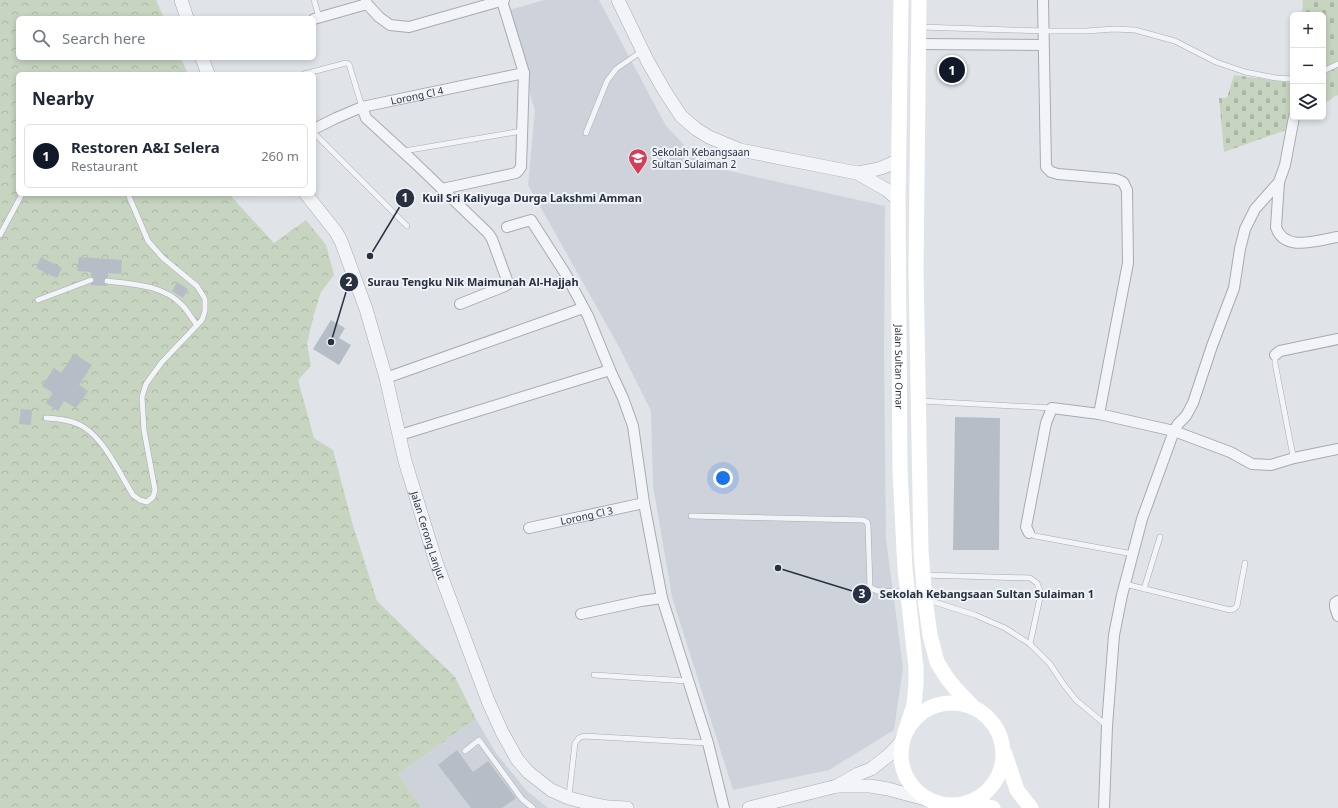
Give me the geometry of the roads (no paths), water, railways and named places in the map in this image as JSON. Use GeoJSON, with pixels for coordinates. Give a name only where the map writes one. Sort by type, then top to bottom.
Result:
{"type":"FeatureCollection","features":[{"type":"Feature","properties":{"kind":"main road","name":"Jalan Sultan Omar"},"geometry":{"type":"LineString","coordinates":[[901,0],[898,200],[900,471],[907,591],[916,667],[914,705],[904,736]]}},
{"type":"Feature","properties":{"kind":"main road"},"geometry":{"type":"LineString","coordinates":[[919,0],[916,270],[921,552],[930,635],[937,662],[955,688],[974,708]]}},
{"type":"Feature","properties":{"kind":"main road"},"geometry":{"type":"LineString","coordinates":[[1003,749],[1003,762],[1000,773],[994,784],[975,800],[952,806],[929,800],[915,790],[905,775],[900,758],[904,736],[914,719],[927,709],[942,704],[959,703],[974,708],[991,720],[997,729],[1018,790],[1032,808]]}},
{"type":"Feature","properties":{"kind":"main road"},"geometry":{"type":"LineString","coordinates":[[964,804],[994,808]]}},
{"type":"Feature","properties":{"kind":"street"},"geometry":{"type":"LineString","coordinates":[[316,18],[366,2],[378,16],[390,25],[409,27],[503,0],[524,73],[521,167],[516,173],[442,188]]}},
{"type":"Feature","properties":{"kind":"street"},"geometry":{"type":"LineString","coordinates":[[618,0],[664,90],[681,116],[696,129],[709,137],[740,150],[857,173],[887,190],[898,200]]}},
{"type":"Feature","properties":{"kind":"street"},"geometry":{"type":"LineString","coordinates":[[1042,0],[1046,167],[1051,172],[1058,174],[1116,179],[1123,182],[1127,190],[1128,263],[1099,414]]}},
{"type":"Feature","properties":{"kind":"street"},"geometry":{"type":"LineString","coordinates":[[183,1],[187,16]]}},
{"type":"Feature","properties":{"kind":"street"},"geometry":{"type":"LineString","coordinates":[[918,44],[1043,45]]}},
{"type":"Feature","properties":{"kind":"street"},"geometry":{"type":"LineString","coordinates":[[203,60],[207,72]]}},
{"type":"Feature","properties":{"kind":"street","name":"Lorong Cl 4"},"geometry":{"type":"LineString","coordinates":[[316,128],[362,107],[524,73]]}},
{"type":"Feature","properties":{"kind":"street"},"geometry":{"type":"LineString","coordinates":[[362,107],[366,118],[442,188],[488,233],[492,239],[508,284],[460,304]]}},
{"type":"Feature","properties":{"kind":"street"},"geometry":{"type":"LineString","coordinates":[[1293,120],[1285,165],[1279,182],[1276,227],[1283,238],[1299,244],[1338,237]]}},
{"type":"Feature","properties":{"kind":"street"},"geometry":{"type":"LineString","coordinates":[[857,173],[889,166],[899,159]]}},
{"type":"Feature","properties":{"kind":"street"},"geometry":{"type":"LineString","coordinates":[[1104,808],[1107,726],[1114,635],[1125,584],[1144,512],[1174,431],[1178,424],[1186,416],[1193,403],[1234,288],[1240,249],[1245,229],[1255,209],[1279,182]]}},
{"type":"Feature","properties":{"kind":"street","name":"Jalan Cerong Lanjut"},"geometry":{"type":"LineString","coordinates":[[308,196],[336,232],[341,241],[366,309],[386,378],[409,474],[436,562],[491,708],[517,759],[528,772],[551,790],[569,798],[608,808],[626,808]]}},
{"type":"Feature","properties":{"kind":"street"},"geometry":{"type":"LineString","coordinates":[[507,227],[531,220],[565,273],[583,308],[623,398],[633,426],[644,503],[662,598],[708,743],[724,808]]}},
{"type":"Feature","properties":{"kind":"street"},"geometry":{"type":"LineString","coordinates":[[386,378],[583,308]]}},
{"type":"Feature","properties":{"kind":"street"},"geometry":{"type":"LineString","coordinates":[[1275,355],[1280,351],[1338,339]]}},
{"type":"Feature","properties":{"kind":"street"},"geometry":{"type":"LineString","coordinates":[[400,435],[610,370]]}},
{"type":"Feature","properties":{"kind":"street"},"geometry":{"type":"LineString","coordinates":[[1030,533],[1026,527],[1046,423],[1052,408],[1099,414],[1174,431],[1230,452],[1252,464],[1271,465],[1294,458],[1338,449]]}},
{"type":"Feature","properties":{"kind":"street","name":"Lorong Cl 3"},"geometry":{"type":"LineString","coordinates":[[528,528],[644,503]]}},
{"type":"Feature","properties":{"kind":"street"},"geometry":{"type":"LineString","coordinates":[[581,614],[641,600],[662,598]]}},
{"type":"Feature","properties":{"kind":"street"},"geometry":{"type":"LineString","coordinates":[[1338,601],[1335,604],[1335,607],[1338,616]]}},
{"type":"Feature","properties":{"kind":"street"},"geometry":{"type":"LineString","coordinates":[[837,786],[858,774],[871,769],[889,755],[904,736]]}},
{"type":"Feature","properties":{"kind":"street"},"geometry":{"type":"LineString","coordinates":[[749,808],[837,786],[870,786],[888,789],[929,800]]}},
{"type":"Feature","properties":{"kind":"lane"},"geometry":{"type":"LineString","coordinates":[[314,0],[316,16]]}},
{"type":"Feature","properties":{"kind":"lane"},"geometry":{"type":"LineString","coordinates":[[918,27],[1043,31],[1088,31],[1114,29],[1134,30],[1174,41],[1216,62],[1245,72],[1276,78],[1290,79]]}},
{"type":"Feature","properties":{"kind":"lane"},"geometry":{"type":"LineString","coordinates":[[586,133],[607,81],[616,69],[643,51]]}},
{"type":"Feature","properties":{"kind":"lane"},"geometry":{"type":"LineString","coordinates":[[312,72],[346,63],[349,64],[362,107]]}},
{"type":"Feature","properties":{"kind":"lane"},"geometry":{"type":"LineString","coordinates":[[1326,70],[1338,64]]}},
{"type":"Feature","properties":{"kind":"lane"},"geometry":{"type":"LineString","coordinates":[[403,152],[522,131]]}},
{"type":"Feature","properties":{"kind":"lane"},"geometry":{"type":"LineString","coordinates":[[316,135],[407,226]]}},
{"type":"Feature","properties":{"kind":"lane"},"geometry":{"type":"LineString","coordinates":[[0,235],[21,196]]}},
{"type":"Feature","properties":{"kind":"lane"},"geometry":{"type":"LineString","coordinates":[[46,418],[63,419],[84,427],[99,440],[133,495],[140,500],[147,502],[153,497],[155,490],[144,430],[142,396],[146,384],[162,362],[202,320],[205,311],[205,299],[197,286],[163,258],[148,241],[129,196]]}},
{"type":"Feature","properties":{"kind":"lane"},"geometry":{"type":"LineString","coordinates":[[38,300],[91,280]]}},
{"type":"Feature","properties":{"kind":"lane"},"geometry":{"type":"LineString","coordinates":[[107,281],[146,285],[167,294],[182,305],[197,325]]}},
{"type":"Feature","properties":{"kind":"lane"},"geometry":{"type":"LineString","coordinates":[[1275,355],[1275,363],[1294,458]]}},
{"type":"Feature","properties":{"kind":"lane"},"geometry":{"type":"LineString","coordinates":[[918,401],[1052,408]]}},
{"type":"Feature","properties":{"kind":"lane"},"geometry":{"type":"LineString","coordinates":[[691,516],[863,520],[867,522],[868,525],[870,587],[873,590],[878,591],[907,591]]}},
{"type":"Feature","properties":{"kind":"lane"},"geometry":{"type":"LineString","coordinates":[[1030,533],[1035,536],[1133,554]]}},
{"type":"Feature","properties":{"kind":"lane"},"geometry":{"type":"LineString","coordinates":[[1144,589],[1160,536]]}},
{"type":"Feature","properties":{"kind":"lane"},"geometry":{"type":"LineString","coordinates":[[1125,584],[1230,610],[1237,606],[1245,563]]}},
{"type":"Feature","properties":{"kind":"lane"},"geometry":{"type":"LineString","coordinates":[[923,575],[1030,578],[1037,583],[1041,593],[1030,644]]}},
{"type":"Feature","properties":{"kind":"lane"},"geometry":{"type":"LineString","coordinates":[[925,599],[975,615],[1005,628],[1030,644],[1050,664],[1076,700],[1107,726]]}},
{"type":"Feature","properties":{"kind":"lane"},"geometry":{"type":"LineString","coordinates":[[594,675],[688,681]]}},
{"type":"Feature","properties":{"kind":"lane"},"geometry":{"type":"LineString","coordinates":[[569,798],[576,743],[579,738],[584,736],[708,743]]}},
{"type":"Feature","properties":{"kind":"lane"},"geometry":{"type":"LineString","coordinates":[[465,751],[479,740],[522,799],[533,808]]}},
{"type":"Feature","properties":{"kind":"place","name":"Restoren A&I Selera"},"geometry":{"type":"Point","coordinates":[952,70]}},
{"type":"Feature","properties":{"kind":"place","name":"Sekolah Kebangsaan Sultan Sulaiman 2"},"geometry":{"type":"Point","coordinates":[638,175]}},
{"type":"Feature","properties":{"kind":"place","name":"Kuil Sri Kaliyuga Durga Lakshmi Amman"},"geometry":{"type":"Point","coordinates":[370,256]}},
{"type":"Feature","properties":{"kind":"place","name":"Surau Tengku Nik Maimunah Al-Hajjah"},"geometry":{"type":"Point","coordinates":[331,342]}},
{"type":"Feature","properties":{"kind":"place","name":"Sekolah Kebangsaan Sultan Sulaiman 1"},"geometry":{"type":"Point","coordinates":[778,568]}}]}
